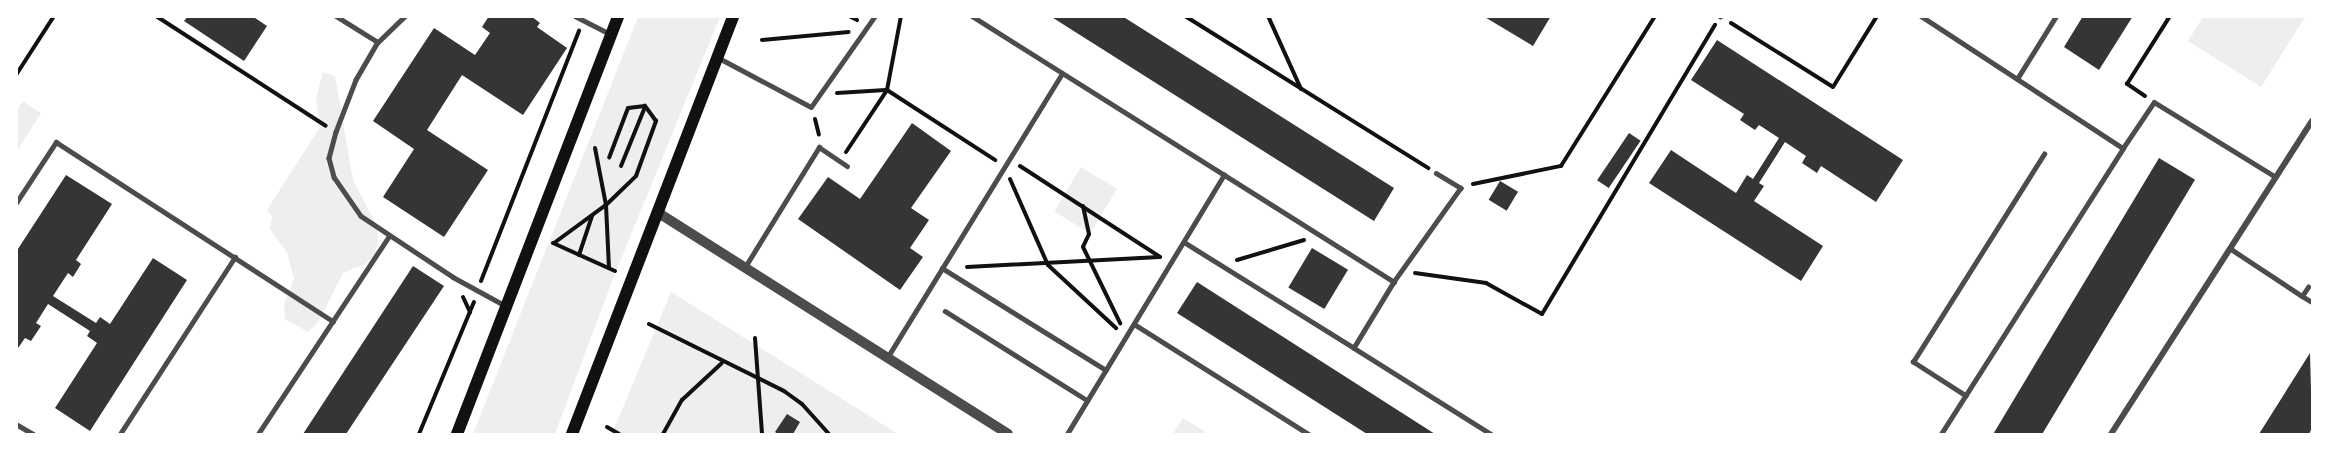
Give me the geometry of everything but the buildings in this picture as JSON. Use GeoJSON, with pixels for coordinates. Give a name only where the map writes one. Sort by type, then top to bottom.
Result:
{"type":"FeatureCollection","features":[{"type":"Feature","properties":{"kind":"main road"},"geometry":{"type":"LineString","coordinates":[[457,435],[618,16]]}},
{"type":"Feature","properties":{"kind":"main road"},"geometry":{"type":"LineString","coordinates":[[572,435],[733,16]]}},
{"type":"Feature","properties":{"kind":"street"},"geometry":{"type":"LineString","coordinates":[[2111,435],[2313,121]]}},
{"type":"Feature","properties":{"kind":"street"},"geometry":{"type":"LineString","coordinates":[[657,212],[1008,435]]}},
{"type":"Feature","properties":{"kind":"lane"},"geometry":{"type":"LineString","coordinates":[[336,16],[378,42]]}},
{"type":"Feature","properties":{"kind":"lane"},"geometry":{"type":"LineString","coordinates":[[405,16],[378,42],[356,80],[336,132],[329,158],[334,177],[361,216],[477,292],[507,307]]}},
{"type":"Feature","properties":{"kind":"lane"},"geometry":{"type":"LineString","coordinates":[[717,57],[811,107],[875,16]]}},
{"type":"Feature","properties":{"kind":"lane"},"geometry":{"type":"LineString","coordinates":[[972,16],[1394,282]]}},
{"type":"Feature","properties":{"kind":"lane"},"geometry":{"type":"LineString","coordinates":[[1921,16],[2123,148]]}},
{"type":"Feature","properties":{"kind":"lane"},"geometry":{"type":"LineString","coordinates":[[2017,79],[2056,16]]}},
{"type":"Feature","properties":{"kind":"lane"},"geometry":{"type":"LineString","coordinates":[[577,17],[611,35]]}},
{"type":"Feature","properties":{"kind":"lane"},"geometry":{"type":"LineString","coordinates":[[887,358],[1062,73]]}},
{"type":"Feature","properties":{"kind":"lane"},"geometry":{"type":"LineString","coordinates":[[1941,435],[2154,102],[2277,177]]}},
{"type":"Feature","properties":{"kind":"lane"},"geometry":{"type":"LineString","coordinates":[[16,203],[56,142],[333,321]]}},
{"type":"Feature","properties":{"kind":"lane"},"geometry":{"type":"LineString","coordinates":[[744,267],[819,147],[847,166]]}},
{"type":"Feature","properties":{"kind":"lane"},"geometry":{"type":"LineString","coordinates":[[1966,396],[1913,362],[2044,154]]}},
{"type":"Feature","properties":{"kind":"lane"},"geometry":{"type":"LineString","coordinates":[[1354,348],[1394,282],[1461,188],[1436,173]]}},
{"type":"Feature","properties":{"kind":"lane"},"geometry":{"type":"LineString","coordinates":[[1066,435],[1224,175]]}},
{"type":"Feature","properties":{"kind":"lane"},"geometry":{"type":"LineString","coordinates":[[258,435],[389,236]]}},
{"type":"Feature","properties":{"kind":"lane"},"geometry":{"type":"LineString","coordinates":[[1184,242],[1491,435]]}},
{"type":"Feature","properties":{"kind":"lane"},"geometry":{"type":"LineString","coordinates":[[2230,249],[2313,302]]}},
{"type":"Feature","properties":{"kind":"lane"},"geometry":{"type":"LineString","coordinates":[[120,435],[234,258]]}},
{"type":"Feature","properties":{"kind":"lane"},"geometry":{"type":"LineString","coordinates":[[942,268],[1106,370]]}},
{"type":"Feature","properties":{"kind":"lane"},"geometry":{"type":"LineString","coordinates":[[2302,296],[2308,287]]}},
{"type":"Feature","properties":{"kind":"lane"},"geometry":{"type":"LineString","coordinates":[[945,311],[1087,400]]}},
{"type":"Feature","properties":{"kind":"lane"},"geometry":{"type":"LineString","coordinates":[[1134,324],[1309,435]]}},
{"type":"Feature","properties":{"kind":"lane"},"geometry":{"type":"LineString","coordinates":[[16,424],[33,435]]}},
{"type":"Feature","properties":{"kind":"path"},"geometry":{"type":"LineString","coordinates":[[16,75],[54,16]]}},
{"type":"Feature","properties":{"kind":"path"},"geometry":{"type":"LineString","coordinates":[[156,16],[336,132]]}},
{"type":"Feature","properties":{"kind":"path"},"geometry":{"type":"LineString","coordinates":[[1185,16],[1436,173]]}},
{"type":"Feature","properties":{"kind":"path"},"geometry":{"type":"LineString","coordinates":[[1268,16],[1302,89]]}},
{"type":"Feature","properties":{"kind":"path"},"geometry":{"type":"LineString","coordinates":[[1461,188],[1561,166],[1655,16]]}},
{"type":"Feature","properties":{"kind":"path"},"geometry":{"type":"LineString","coordinates":[[1426,275],[1486,283],[1542,314],[1720,17],[1833,87],[1877,16]]}},
{"type":"Feature","properties":{"kind":"path"},"geometry":{"type":"LineString","coordinates":[[2154,102],[2127,84],[2170,16]]}},
{"type":"Feature","properties":{"kind":"path"},"geometry":{"type":"LineString","coordinates":[[419,435],[477,292],[540,124],[579,36],[577,17]]}},
{"type":"Feature","properties":{"kind":"path"},"geometry":{"type":"LineString","coordinates":[[762,40],[830,36],[867,28]]}},
{"type":"Feature","properties":{"kind":"path"},"geometry":{"type":"LineString","coordinates":[[820,94],[887,90],[839,162]]}},
{"type":"Feature","properties":{"kind":"path"},"geometry":{"type":"LineString","coordinates":[[609,158],[628,108],[645,106]]}},
{"type":"Feature","properties":{"kind":"path"},"geometry":{"type":"LineString","coordinates":[[621,166],[645,106]]}},
{"type":"Feature","properties":{"kind":"path"},"geometry":{"type":"LineString","coordinates":[[615,271],[552,242],[606,206],[636,176],[657,121],[645,106]]}},
{"type":"Feature","properties":{"kind":"path"},"geometry":{"type":"LineString","coordinates":[[811,107],[819,131],[819,147]]}},
{"type":"Feature","properties":{"kind":"path"},"geometry":{"type":"LineString","coordinates":[[595,148],[606,206],[609,268]]}},
{"type":"Feature","properties":{"kind":"path"},"geometry":{"type":"LineString","coordinates":[[1009,159],[1171,263]]}},
{"type":"Feature","properties":{"kind":"path"},"geometry":{"type":"LineString","coordinates":[[1083,206],[1089,234],[1083,248],[1094,263],[1126,337]]}},
{"type":"Feature","properties":{"kind":"path"},"geometry":{"type":"LineString","coordinates":[[579,255],[592,216]]}},
{"type":"Feature","properties":{"kind":"path"},"geometry":{"type":"LineString","coordinates":[[1221,264],[1320,236]]}},
{"type":"Feature","properties":{"kind":"path"},"geometry":{"type":"LineString","coordinates":[[942,268],[1094,263],[1160,257]]}},
{"type":"Feature","properties":{"kind":"path"},"geometry":{"type":"LineString","coordinates":[[649,324],[759,382],[784,391],[802,404],[828,435]]}},
{"type":"Feature","properties":{"kind":"path"},"geometry":{"type":"LineString","coordinates":[[755,338],[762,435]]}},
{"type":"Feature","properties":{"kind":"path"},"geometry":{"type":"LineString","coordinates":[[663,435],[682,400],[722,363]]}},
{"type":"Feature","properties":{"kind":"path"},"geometry":{"type":"LineString","coordinates":[[607,427],[619,435]]}},
{"type":"Feature","properties":{"kind":"shaded area"},"geometry":{"type":"Polygon","coordinates":[[[638,17],[720,17],[612,281],[555,434],[473,434],[638,17]]]}},
{"type":"Feature","properties":{"kind":"shaded area"},"geometry":{"type":"Polygon","coordinates":[[[2203,17],[2305,17],[2261,87],[2188,41],[2203,17]]]}},
{"type":"Feature","properties":{"kind":"shaded area"},"geometry":{"type":"Polygon","coordinates":[[[323,72],[335,76],[353,180],[377,226],[378,240],[376,253],[367,263],[343,273],[318,323],[308,332],[285,319],[284,305],[294,279],[287,252],[270,229],[272,216],[267,210],[320,127],[316,99],[323,72]]]}},
{"type":"Feature","properties":{"kind":"shaded area"},"geometry":{"type":"Polygon","coordinates":[[[23,101],[41,113],[17,151],[17,110],[23,101]]]}},
{"type":"Feature","properties":{"kind":"shaded area"},"geometry":{"type":"Polygon","coordinates":[[[1081,167],[1117,189],[1090,233],[1054,212],[1081,167]]]}},
{"type":"Feature","properties":{"kind":"shaded area"},"geometry":{"type":"Polygon","coordinates":[[[671,292],[898,434],[612,434],[671,292]]]}},
{"type":"Feature","properties":{"kind":"shaded area"},"geometry":{"type":"Polygon","coordinates":[[[1183,418],[1208,434],[1173,434],[1183,418]]]}}]}
